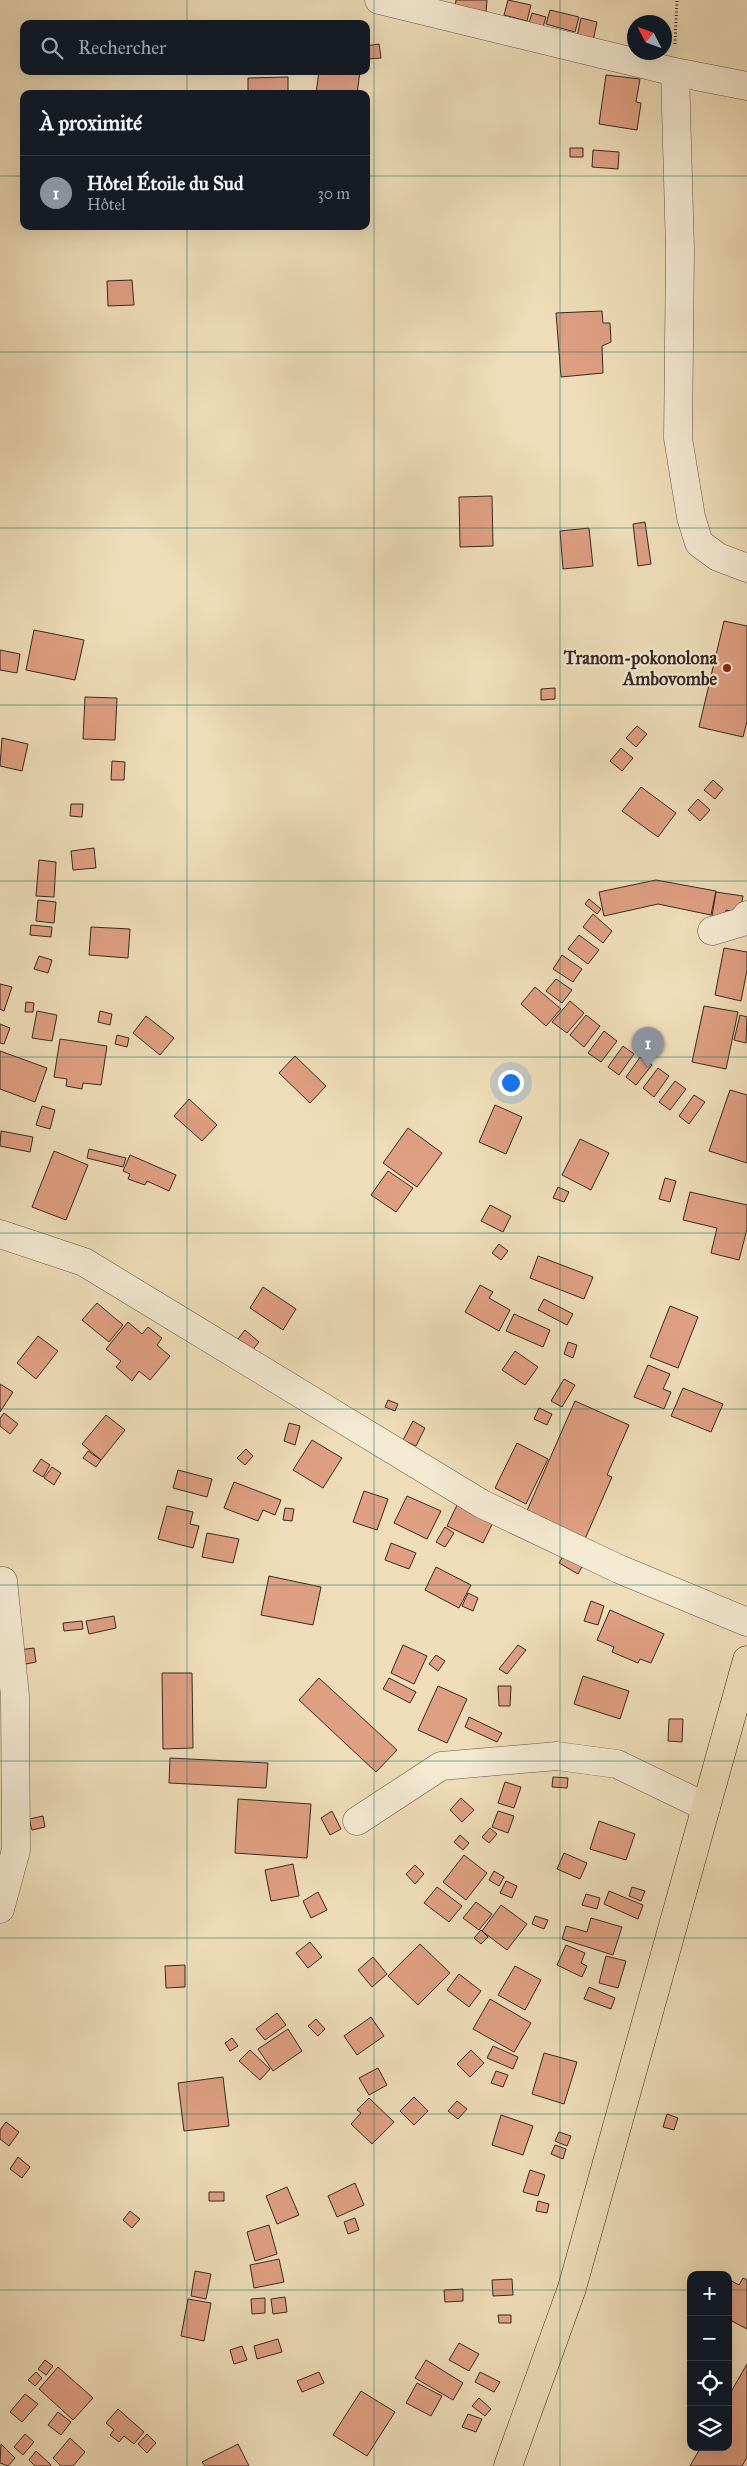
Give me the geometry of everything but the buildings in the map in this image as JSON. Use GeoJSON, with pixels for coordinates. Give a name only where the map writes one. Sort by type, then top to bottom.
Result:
{"type":"FeatureCollection","features":[{"type":"Feature","properties":{"kind":"main road"},"geometry":{"type":"LineString","coordinates":[[508,2466],[572,2288],[747,1660]]}},
{"type":"Feature","properties":{"kind":"street"},"geometry":{"type":"LineString","coordinates":[[379,0],[674,72],[747,86]]}},
{"type":"Feature","properties":{"kind":"street"},"geometry":{"type":"LineString","coordinates":[[674,72],[680,250],[678,438],[691,517],[698,543],[718,557],[747,568]]}},
{"type":"Feature","properties":{"kind":"street"},"geometry":{"type":"LineString","coordinates":[[712,931],[742,922],[747,915]]}},
{"type":"Feature","properties":{"kind":"street"},"geometry":{"type":"LineString","coordinates":[[0,1234],[84,1262],[482,1504],[619,1570],[747,1622]]}},
{"type":"Feature","properties":{"kind":"street"},"geometry":{"type":"LineString","coordinates":[[0,1909],[16,1850],[15,1696],[3,1581]]}},
{"type":"Feature","properties":{"kind":"street"},"geometry":{"type":"LineString","coordinates":[[357,1821],[441,1766],[557,1756],[617,1764],[706,1807]]}},
{"type":"Feature","properties":{"kind":"path"},"geometry":{"type":"LineString","coordinates":[[674,72],[677,0]]}},
{"type":"Feature","properties":{"kind":"place","name":"Tranom-pokonolona Ambovombe"},"geometry":{"type":"Point","coordinates":[727,668]}},
{"type":"Feature","properties":{"kind":"place","name":"Hôtel Étoile du Sud"},"geometry":{"type":"Point","coordinates":[648,1068]}}]}
